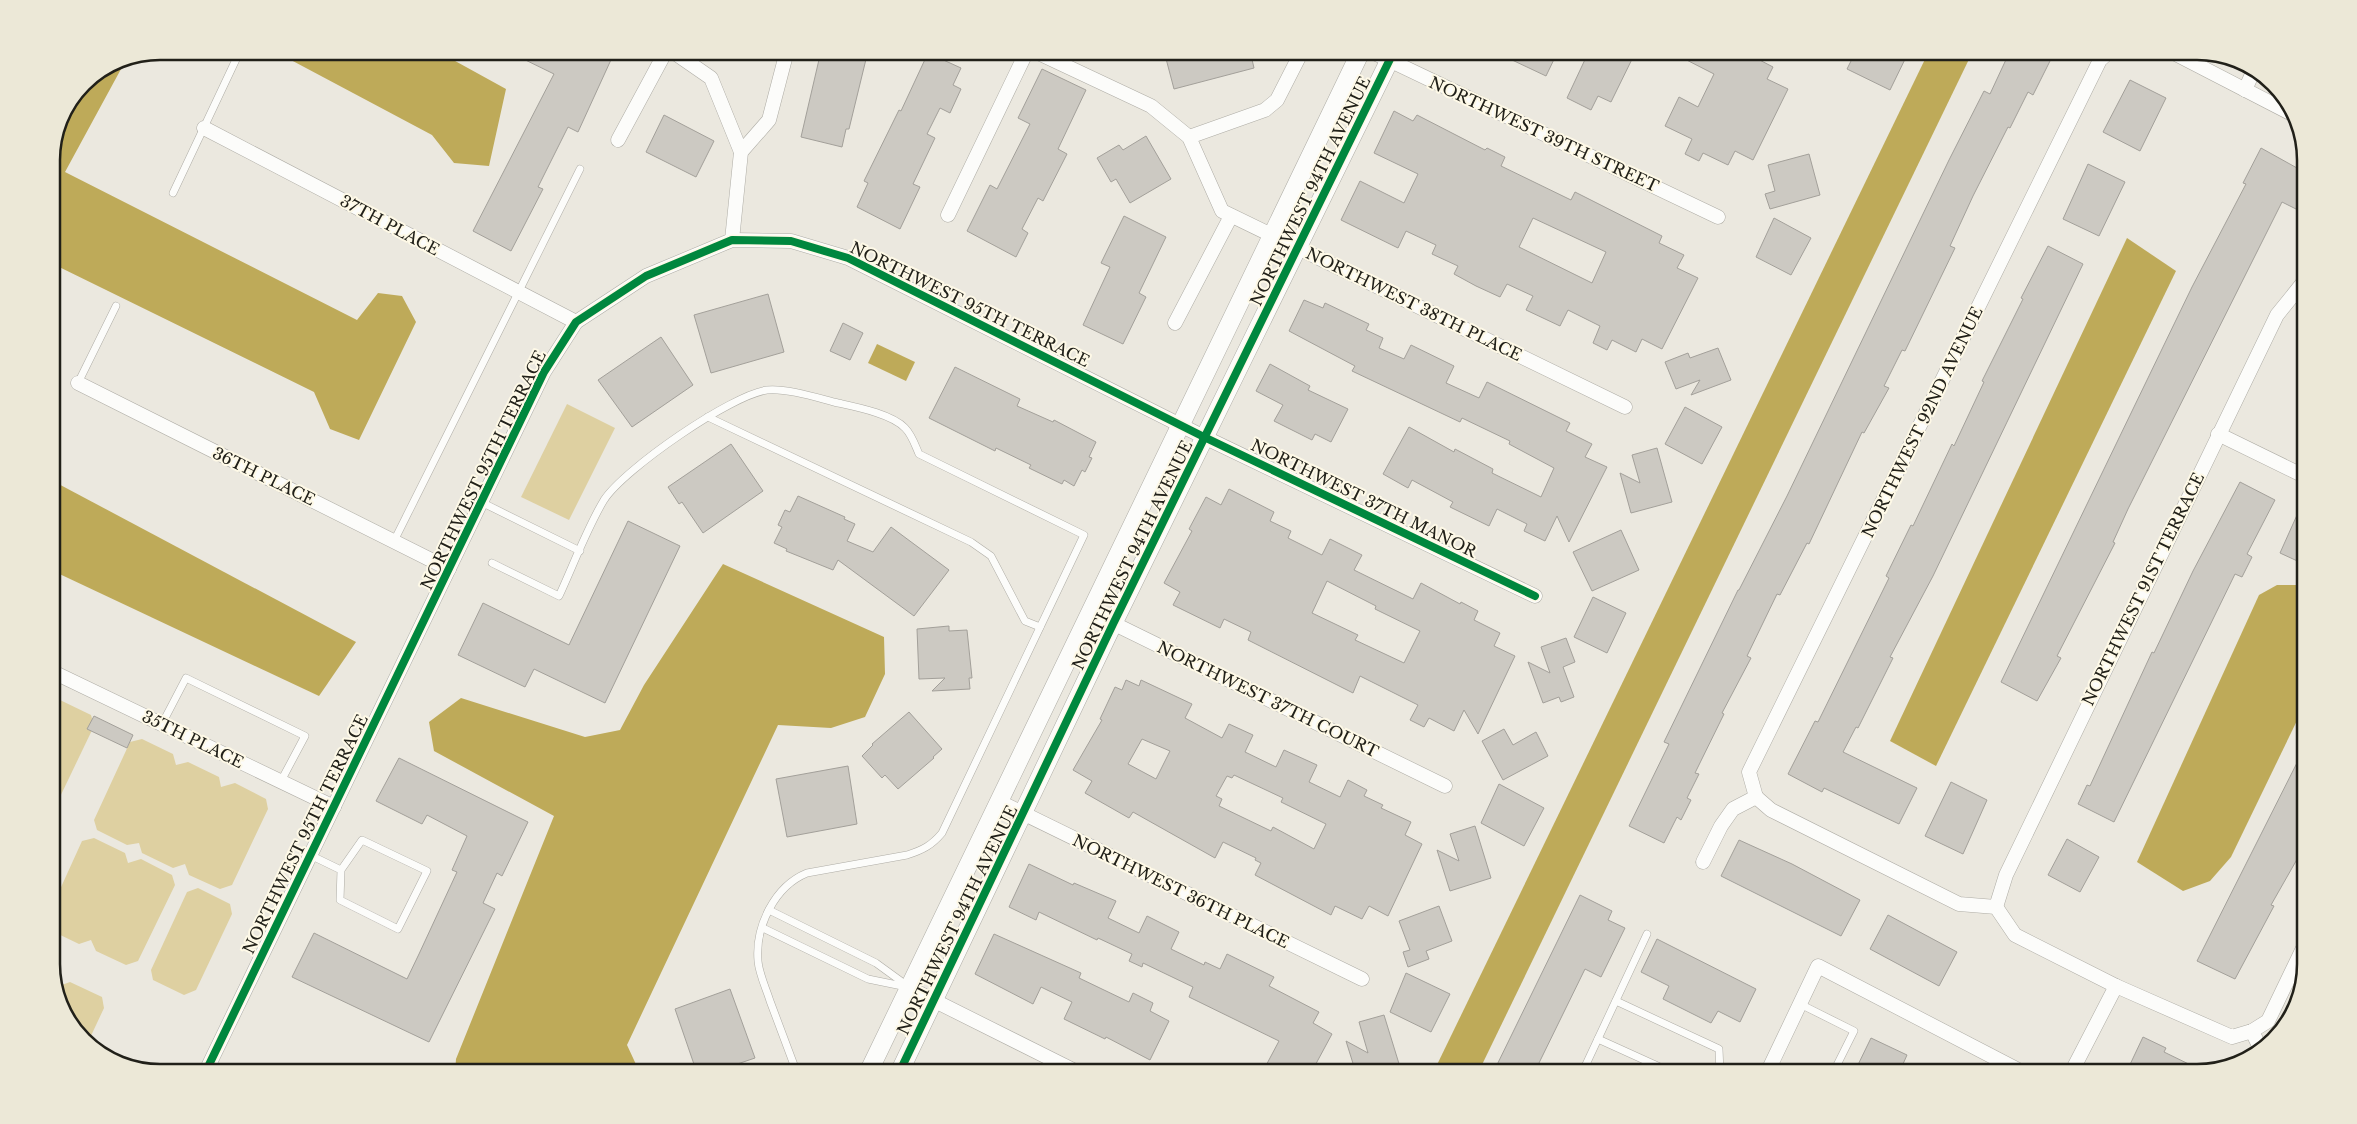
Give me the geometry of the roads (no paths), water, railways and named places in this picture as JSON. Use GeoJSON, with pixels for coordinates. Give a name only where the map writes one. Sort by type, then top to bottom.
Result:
{"type":"FeatureCollection","features":[{"type":"Feature","properties":{"kind":"street"},"geometry":{"type":"LineString","coordinates":[[618,140],[661,60]]}},
{"type":"Feature","properties":{"kind":"street"},"geometry":{"type":"LineString","coordinates":[[685,60],[711,78],[741,152],[732,240]]}},
{"type":"Feature","properties":{"kind":"street"},"geometry":{"type":"LineString","coordinates":[[741,152],[769,120],[785,60]]}},
{"type":"Feature","properties":{"kind":"street"},"geometry":{"type":"LineString","coordinates":[[948,215],[1023,60]]}},
{"type":"Feature","properties":{"kind":"street","name":"NORTHWEST 38TH PLACE"},"geometry":{"type":"LineString","coordinates":[[1053,60],[1151,106],[1189,137],[1222,211],[1273,234],[1298,248],[1625,407]]}},
{"type":"Feature","properties":{"kind":"street"},"geometry":{"type":"LineString","coordinates":[[1189,137],[1265,110],[1276,100],[1297,60]]}},
{"type":"Feature","properties":{"kind":"street","name":"NORTHWEST 94TH AVENUE"},"geometry":{"type":"LineString","coordinates":[[872,1064],[1357,60]]}},
{"type":"Feature","properties":{"kind":"street","name":"NORTHWEST 94TH AVENUE"},"geometry":{"type":"LineString","coordinates":[[903,1064],[1113,624],[1390,60]]}},
{"type":"Feature","properties":{"kind":"street","name":"NORTHWEST 39TH STREET"},"geometry":{"type":"LineString","coordinates":[[1400,60],[1718,217]]}},
{"type":"Feature","properties":{"kind":"street","name":"NORTHWEST 92ND AVENUE"},"geometry":{"type":"LineString","coordinates":[[1756,797],[1749,772],[2100,60]]}},
{"type":"Feature","properties":{"kind":"street"},"geometry":{"type":"LineString","coordinates":[[2187,60],[2283,109]]}},
{"type":"Feature","properties":{"kind":"street"},"geometry":{"type":"LineString","coordinates":[[2245,90],[2251,76]]}},
{"type":"Feature","properties":{"kind":"street","name":"37TH PLACE"},"geometry":{"type":"LineString","coordinates":[[204,128],[576,322]]}},
{"type":"Feature","properties":{"kind":"street"},"geometry":{"type":"LineString","coordinates":[[1176,323],[1231,216]]}},
{"type":"Feature","properties":{"kind":"street","name":"NORTHWEST 95TH TERRACE"},"geometry":{"type":"LineString","coordinates":[[209,1064],[544,372],[576,322],[646,276],[732,240],[791,241],[848,258],[1182,425]]}},
{"type":"Feature","properties":{"kind":"street","name":"NORTHWEST 91ST TERRACE"},"geometry":{"type":"LineString","coordinates":[[1996,907],[2006,875],[2218,434],[2277,315],[2297,290]]}},
{"type":"Feature","properties":{"kind":"street","name":"36TH PLACE"},"geometry":{"type":"LineString","coordinates":[[78,384],[449,569]]}},
{"type":"Feature","properties":{"kind":"street","name":"NORTHWEST 37TH MANOR"},"geometry":{"type":"LineString","coordinates":[[1182,425],[1535,596]]}},
{"type":"Feature","properties":{"kind":"street"},"geometry":{"type":"LineString","coordinates":[[2218,434],[2297,473]]}},
{"type":"Feature","properties":{"kind":"street","name":"NORTHWEST 37TH COURT"},"geometry":{"type":"LineString","coordinates":[[1090,612],[1445,786]]}},
{"type":"Feature","properties":{"kind":"street","name":"35TH PLACE"},"geometry":{"type":"LineString","coordinates":[[60,675],[334,806]]}},
{"type":"Feature","properties":{"kind":"street"},"geometry":{"type":"LineString","coordinates":[[1703,862],[1721,826],[1733,809],[1756,797],[1771,810],[1959,904],[1996,907],[2015,935],[2116,986],[2232,1037],[2252,1031],[2268,1021],[2297,961]]}},
{"type":"Feature","properties":{"kind":"street","name":"NORTHWEST 36TH PLACE"},"geometry":{"type":"LineString","coordinates":[[1000,802],[1362,978]]}},
{"type":"Feature","properties":{"kind":"street"},"geometry":{"type":"LineString","coordinates":[[1771,1064],[1818,966],[2007,1064]]}},
{"type":"Feature","properties":{"kind":"street"},"geometry":{"type":"LineString","coordinates":[[2075,1064],[2116,986]]}},
{"type":"Feature","properties":{"kind":"street"},"geometry":{"type":"LineString","coordinates":[[909,988],[1061,1064]]}},
{"type":"Feature","properties":{"kind":"street"},"geometry":{"type":"LineString","coordinates":[[2252,1031],[2258,1043]]}},
{"type":"Feature","properties":{"kind":"lane"},"geometry":{"type":"LineString","coordinates":[[173,193],[236,60]]}},
{"type":"Feature","properties":{"kind":"lane"},"geometry":{"type":"LineString","coordinates":[[394,541],[580,169]]}},
{"type":"Feature","properties":{"kind":"lane"},"geometry":{"type":"LineString","coordinates":[[78,384],[116,306]]}},
{"type":"Feature","properties":{"kind":"lane"},"geometry":{"type":"LineString","coordinates":[[492,563],[559,596],[604,501],[616,484],[633,468],[708,417],[750,393],[770,390],[857,407],[903,426],[911,436],[919,454],[1084,535],[942,833],[935,842],[922,850],[907,855],[807,872],[793,878],[774,899],[763,928],[758,960],[762,979],[794,1064]]}},
{"type":"Feature","properties":{"kind":"lane"},"geometry":{"type":"LineString","coordinates":[[708,417],[971,542],[991,556],[1025,621],[1040,627]]}},
{"type":"Feature","properties":{"kind":"lane"},"geometry":{"type":"LineString","coordinates":[[481,502],[580,551]]}},
{"type":"Feature","properties":{"kind":"lane"},"geometry":{"type":"LineString","coordinates":[[162,724],[186,678],[305,736],[281,782]]}},
{"type":"Feature","properties":{"kind":"lane"},"geometry":{"type":"LineString","coordinates":[[362,840],[427,870],[398,929],[340,900],[341,870],[362,840]]}},
{"type":"Feature","properties":{"kind":"lane"},"geometry":{"type":"LineString","coordinates":[[310,855],[341,870]]}},
{"type":"Feature","properties":{"kind":"lane"},"geometry":{"type":"LineString","coordinates":[[769,910],[876,963],[909,988]]}},
{"type":"Feature","properties":{"kind":"lane"},"geometry":{"type":"LineString","coordinates":[[763,928],[868,979],[909,988]]}},
{"type":"Feature","properties":{"kind":"lane"},"geometry":{"type":"LineString","coordinates":[[1586,1064],[1647,934]]}},
{"type":"Feature","properties":{"kind":"lane"},"geometry":{"type":"LineString","coordinates":[[1616,1001],[1719,1049],[1720,1064]]}},
{"type":"Feature","properties":{"kind":"lane"},"geometry":{"type":"LineString","coordinates":[[1800,1004],[1854,1031],[1838,1064]]}},
{"type":"Feature","properties":{"kind":"lane"},"geometry":{"type":"LineString","coordinates":[[1598,1038],[1654,1064]]}}]}
